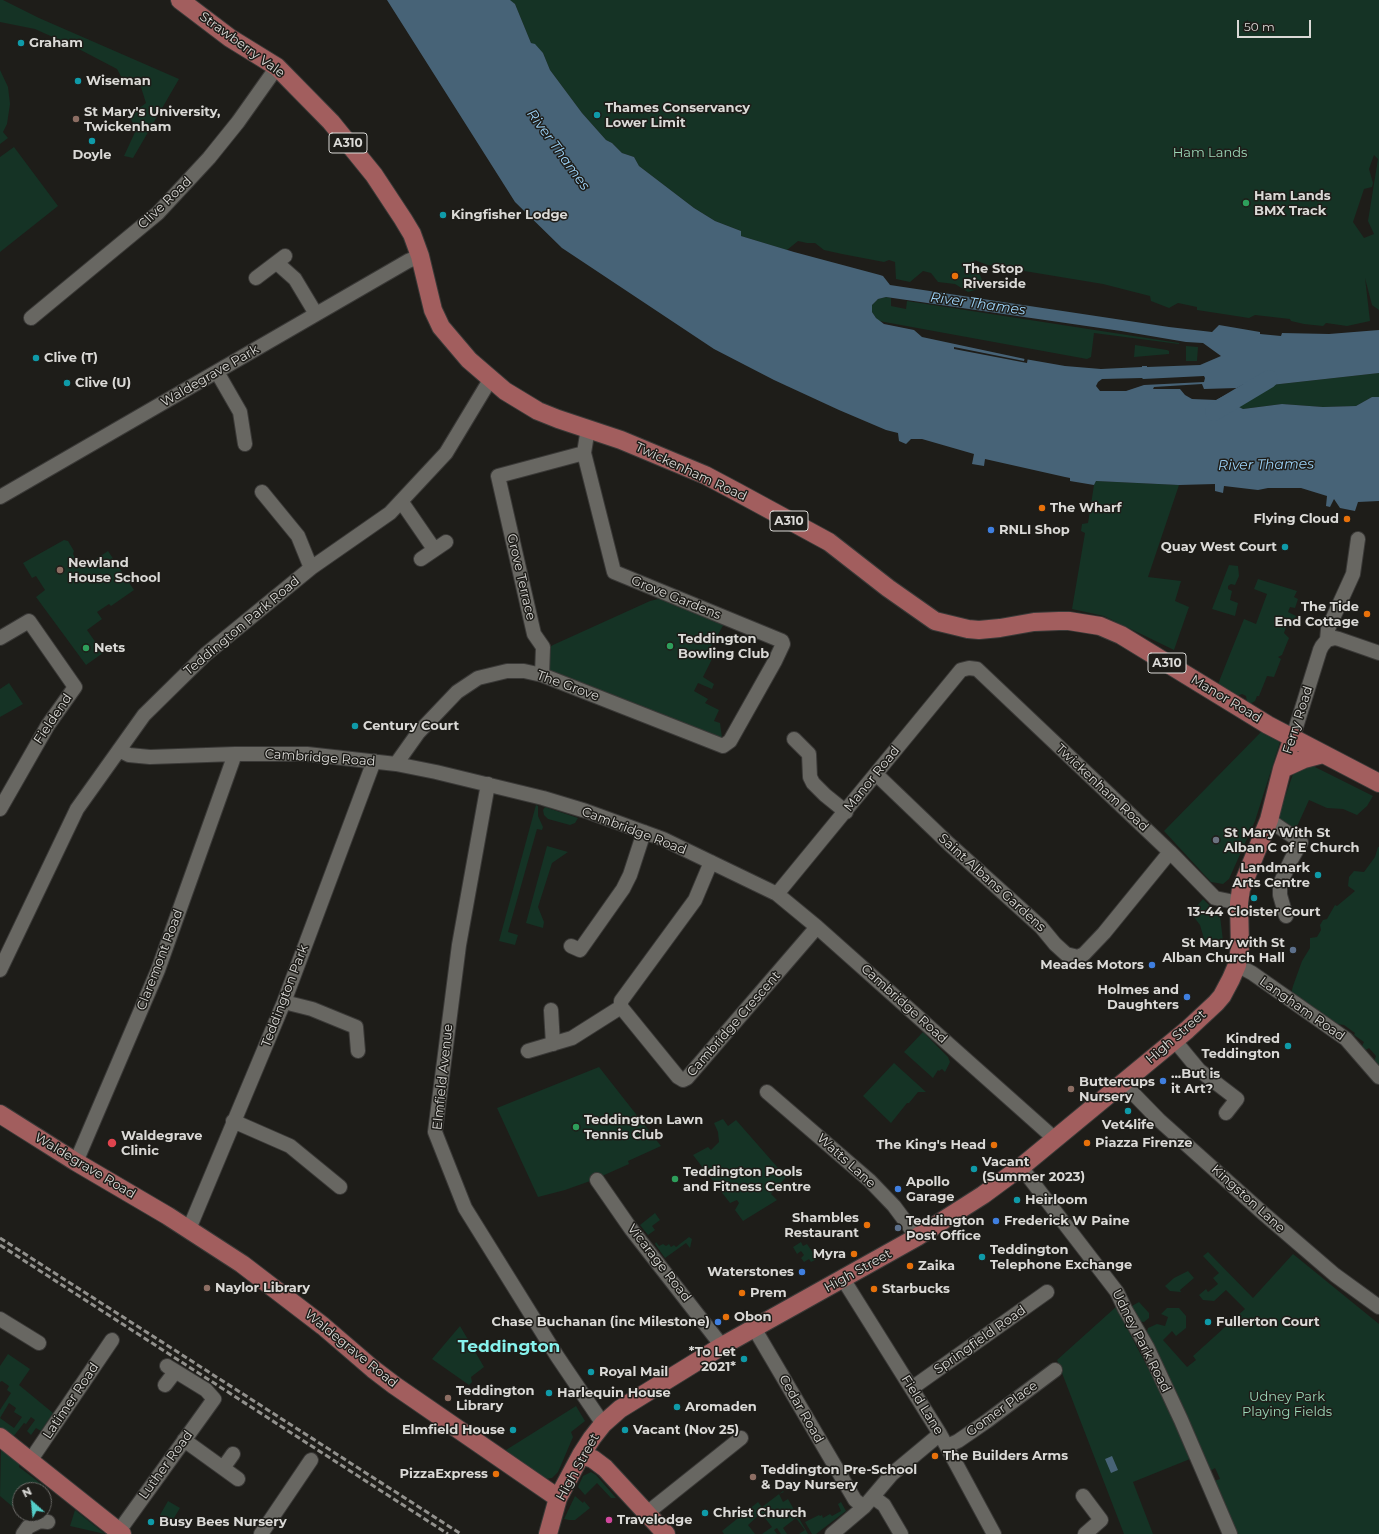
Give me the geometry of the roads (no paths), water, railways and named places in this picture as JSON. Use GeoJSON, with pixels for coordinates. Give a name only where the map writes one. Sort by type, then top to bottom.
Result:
{"type":"FeatureCollection","features":[{"type":"Feature","properties":{"kind":"main road","name":"Strawberry Vale"},"geometry":{"type":"LineString","coordinates":[[180,0],[230,38],[277,67],[331,122],[374,175],[412,234],[420,256],[435,315]]}},
{"type":"Feature","properties":{"kind":"main road","name":"Twickenham Road"},"geometry":{"type":"LineString","coordinates":[[435,315],[449,338],[490,380],[538,411],[621,440],[705,476],[829,542],[900,597],[935,621],[968,629],[979,630]]}},
{"type":"Feature","properties":{"kind":"main road","name":"Manor Road"},"geometry":{"type":"LineString","coordinates":[[979,630],[1034,622],[1053,621],[1069,621],[1100,626],[1120,635],[1268,725],[1293,737]]}},
{"type":"Feature","properties":{"kind":"main road","name":"A310"},"geometry":{"type":"LineString","coordinates":[[1293,737],[1379,783]]}},
{"type":"Feature","properties":{"kind":"main road","name":"Ferry Road"},"geometry":{"type":"LineString","coordinates":[[1239,903],[1241,889],[1269,820],[1282,769],[1293,737]]}},
{"type":"Feature","properties":{"kind":"main road"},"geometry":{"type":"LineString","coordinates":[[1282,769],[1304,759],[1323,754]]}},
{"type":"Feature","properties":{"kind":"main road","name":"High Street"},"geometry":{"type":"LineString","coordinates":[[550,1528],[558,1498],[592,1438],[603,1424],[624,1406],[722,1346],[918,1237],[983,1195],[1021,1167],[1175,1041],[1222,996],[1231,979],[1237,965],[1240,947],[1239,903]]}},
{"type":"Feature","properties":{"kind":"main road","name":"Waldegrave Road"},"geometry":{"type":"LineString","coordinates":[[0,1114],[76,1162],[118,1185],[189,1229],[242,1264],[302,1309],[394,1385],[558,1498]]}},
{"type":"Feature","properties":{"kind":"main road"},"geometry":{"type":"LineString","coordinates":[[0,1437],[121,1533]]}},
{"type":"Feature","properties":{"kind":"main road"},"geometry":{"type":"LineString","coordinates":[[582,1455],[593,1459],[606,1468],[666,1534]]}},
{"type":"Feature","properties":{"kind":"street","name":"Clive Road"},"geometry":{"type":"LineString","coordinates":[[31,318],[158,213],[213,153],[238,122],[277,67]]}},
{"type":"Feature","properties":{"kind":"street","name":"Waldegrave Park"},"geometry":{"type":"LineString","coordinates":[[0,497],[408,261],[420,256]]}},
{"type":"Feature","properties":{"kind":"street"},"geometry":{"type":"LineString","coordinates":[[256,278],[281,260],[295,279],[316,314]]}},
{"type":"Feature","properties":{"kind":"street"},"geometry":{"type":"LineString","coordinates":[[217,372],[240,412],[245,444]]}},
{"type":"Feature","properties":{"kind":"street","name":"Teddington Park Road"},"geometry":{"type":"LineString","coordinates":[[0,970],[77,809],[144,715],[206,654],[311,568],[390,513],[446,453],[490,380]]}},
{"type":"Feature","properties":{"kind":"street","name":"Grove Gardens"},"geometry":{"type":"LineString","coordinates":[[588,428],[584,453],[614,572],[782,641],[783,644],[740,724],[730,741],[723,746]]}},
{"type":"Feature","properties":{"kind":"street","name":"Grove Terrace"},"geometry":{"type":"LineString","coordinates":[[542,675],[543,647],[534,634],[498,476],[584,453]]}},
{"type":"Feature","properties":{"kind":"street"},"geometry":{"type":"LineString","coordinates":[[262,492],[298,536],[311,568]]}},
{"type":"Feature","properties":{"kind":"street"},"geometry":{"type":"LineString","coordinates":[[401,501],[440,545],[421,559]]}},
{"type":"Feature","properties":{"kind":"street","name":"Ferry Road"},"geometry":{"type":"LineString","coordinates":[[1293,737],[1320,650],[1327,640],[1328,629],[1352,574],[1358,539]]}},
{"type":"Feature","properties":{"kind":"street","name":"Fieldend"},"geometry":{"type":"LineString","coordinates":[[0,638],[29,621],[75,687],[48,724],[0,809]]}},
{"type":"Feature","properties":{"kind":"street"},"geometry":{"type":"LineString","coordinates":[[1327,640],[1335,638],[1379,652]]}},
{"type":"Feature","properties":{"kind":"street","name":"Manor Road"},"geometry":{"type":"LineString","coordinates":[[777,894],[846,812],[961,670],[969,668]]}},
{"type":"Feature","properties":{"kind":"street","name":"Twickenham Road"},"geometry":{"type":"LineString","coordinates":[[969,668],[977,669],[1170,852],[1216,898],[1239,903]]}},
{"type":"Feature","properties":{"kind":"street","name":"The Grove"},"geometry":{"type":"LineString","coordinates":[[396,764],[418,733],[457,692],[478,678],[506,671],[524,671],[542,675],[723,746]]}},
{"type":"Feature","properties":{"kind":"street"},"geometry":{"type":"LineString","coordinates":[[794,739],[809,754],[810,777],[813,783],[846,812]]}},
{"type":"Feature","properties":{"kind":"street","name":"Cambridge Road"},"geometry":{"type":"LineString","coordinates":[[119,750],[130,755],[150,757],[235,754],[307,754],[396,764],[488,784],[543,798],[663,839],[777,894],[817,927],[1055,1139]]}},
{"type":"Feature","properties":{"kind":"street","name":"Claremont Road"},"geometry":{"type":"LineString","coordinates":[[76,1162],[158,970],[235,754]]}},
{"type":"Feature","properties":{"kind":"street","name":"Teddington Park"},"geometry":{"type":"LineString","coordinates":[[189,1229],[284,1002],[374,761]]}},
{"type":"Feature","properties":{"kind":"street","name":"Saint Albans Gardens"},"geometry":{"type":"LineString","coordinates":[[876,774],[949,844],[1041,927],[1055,944],[1066,954],[1078,957],[1084,954],[1104,933],[1170,852]]}},
{"type":"Feature","properties":{"kind":"street","name":"Elmfield Avenue"},"geometry":{"type":"LineString","coordinates":[[488,784],[459,945],[435,1132],[465,1208],[557,1356],[603,1424]]}},
{"type":"Feature","properties":{"kind":"street"},"geometry":{"type":"LineString","coordinates":[[1269,820],[1301,842],[1280,884],[1280,895],[1286,916]]}},
{"type":"Feature","properties":{"kind":"street"},"geometry":{"type":"LineString","coordinates":[[571,946],[580,950],[623,889],[630,875],[644,832]]}},
{"type":"Feature","properties":{"kind":"street"},"geometry":{"type":"LineString","coordinates":[[528,1051],[572,1038],[621,1007],[621,1001],[695,900],[711,862]]}},
{"type":"Feature","properties":{"kind":"street","name":"Cambridge Crescent"},"geometry":{"type":"LineString","coordinates":[[621,1007],[678,1077],[683,1080],[687,1078],[817,927]]}},
{"type":"Feature","properties":{"kind":"street","name":"Langham Road"},"geometry":{"type":"LineString","coordinates":[[1237,965],[1252,973],[1346,1039],[1379,1077]]}},
{"type":"Feature","properties":{"kind":"street"},"geometry":{"type":"LineString","coordinates":[[284,1002],[312,1009],[356,1027],[358,1051]]}},
{"type":"Feature","properties":{"kind":"street"},"geometry":{"type":"LineString","coordinates":[[551,1010],[553,1044]]}},
{"type":"Feature","properties":{"kind":"street"},"geometry":{"type":"LineString","coordinates":[[1175,1041],[1199,1070],[1238,1099],[1226,1113]]}},
{"type":"Feature","properties":{"kind":"street","name":"Kingston Lane"},"geometry":{"type":"LineString","coordinates":[[1123,1083],[1160,1120],[1264,1214],[1335,1275],[1379,1307]]}},
{"type":"Feature","properties":{"kind":"street","name":"Watts Lane"},"geometry":{"type":"LineString","coordinates":[[767,1092],[870,1181],[894,1206],[918,1237]]}},
{"type":"Feature","properties":{"kind":"street"},"geometry":{"type":"LineString","coordinates":[[233,1121],[290,1146],[340,1187]]}},
{"type":"Feature","properties":{"kind":"street","name":"Udney Park Road"},"geometry":{"type":"LineString","coordinates":[[1021,1167],[1117,1292],[1125,1309],[1148,1347],[1230,1534]]}},
{"type":"Feature","properties":{"kind":"street","name":"Vicarage Road"},"geometry":{"type":"LineString","coordinates":[[597,1180],[631,1229],[722,1346]]}},
{"type":"Feature","properties":{"kind":"street","name":"Field Lane"},"geometry":{"type":"LineString","coordinates":[[843,1279],[944,1440],[994,1534]]}},
{"type":"Feature","properties":{"kind":"street","name":"Springfield Road"},"geometry":{"type":"LineString","coordinates":[[912,1388],[1047,1292]]}},
{"type":"Feature","properties":{"kind":"street"},"geometry":{"type":"LineString","coordinates":[[0,1320],[39,1343]]}},
{"type":"Feature","properties":{"kind":"street","name":"Cedar Road"},"geometry":{"type":"LineString","coordinates":[[754,1328],[855,1500],[884,1505],[901,1534]]}},
{"type":"Feature","properties":{"kind":"street","name":"Latimer Road"},"geometry":{"type":"LineString","coordinates":[[30,1461],[112,1340]]}},
{"type":"Feature","properties":{"kind":"street","name":"Luther Road"},"geometry":{"type":"LineString","coordinates":[[121,1533],[184,1440],[214,1399],[206,1390],[171,1369],[165,1385]]}},
{"type":"Feature","properties":{"kind":"street","name":"Gomer Place"},"geometry":{"type":"LineString","coordinates":[[832,1534],[868,1502],[892,1474],[944,1440],[958,1441],[1055,1370]]}},
{"type":"Feature","properties":{"kind":"street"},"geometry":{"type":"LineString","coordinates":[[646,1513],[741,1438]]}},
{"type":"Feature","properties":{"kind":"street"},"geometry":{"type":"LineString","coordinates":[[184,1440],[238,1479]]}},
{"type":"Feature","properties":{"kind":"street"},"geometry":{"type":"LineString","coordinates":[[223,1468],[233,1454]]}},
{"type":"Feature","properties":{"kind":"street"},"geometry":{"type":"LineString","coordinates":[[261,1534],[311,1460]]}},
{"type":"Feature","properties":{"kind":"street"},"geometry":{"type":"LineString","coordinates":[[1083,1496],[1101,1520],[1085,1534]]}},
{"type":"Feature","properties":{"kind":"street"},"geometry":{"type":"LineString","coordinates":[[23,1534],[28,1527],[38,1522]]}},
{"type":"Feature","properties":{"kind":"water"},"geometry":{"type":"Polygon","coordinates":[[[387,0],[510,0],[515,4],[531,43],[535,44],[543,53],[550,70],[582,113],[606,140],[612,143],[622,153],[634,157],[639,166],[694,208],[715,221],[741,231],[741,236],[880,275],[883,276],[890,285],[1169,327],[1212,332],[1219,325],[1260,332],[1260,334],[1281,336],[1282,333],[1329,334],[1379,330],[1379,373],[1271,385],[1251,397],[1244,384],[1237,388],[1204,389],[1202,384],[1154,387],[1153,389],[1180,389],[1185,395],[1192,399],[1216,400],[1229,393],[1239,407],[1243,409],[1282,404],[1323,407],[1356,406],[1372,397],[1379,397],[1379,501],[1358,502],[1355,511],[1340,508],[1334,499],[1330,507],[1326,506],[1327,496],[1301,488],[1268,488],[1258,490],[1224,486],[1223,493],[1215,491],[1215,484],[1179,485],[1096,481],[1094,485],[1070,481],[1070,478],[985,459],[984,466],[972,464],[974,454],[922,439],[911,439],[906,444],[899,441],[898,433],[886,430],[839,410],[774,380],[714,349],[562,248],[515,202],[387,0]],[[886,297],[878,299],[872,305],[872,312],[876,318],[884,324],[914,330],[922,337],[1025,359],[1065,366],[1101,369],[1142,366],[1200,365],[1221,356],[1203,343],[1186,342],[1121,331],[886,297]],[[1204,376],[1143,379],[1102,379],[1096,386],[1100,391],[1126,391],[1144,385],[1204,382],[1204,376]]]}},
{"type":"Feature","properties":{"kind":"water"},"geometry":{"type":"Polygon","coordinates":[[[1112,1456],[1118,1470],[1111,1473],[1105,1459],[1112,1456]]]}},
{"type":"Feature","properties":{"kind":"waterway","name":"River Thames"},"geometry":{"type":"LineString","coordinates":[[1214,412],[1269,379]]}},
{"type":"Feature","properties":{"kind":"railway"},"geometry":{"type":"LineString","coordinates":[[0,1238],[461,1534]]}},
{"type":"Feature","properties":{"kind":"railway"},"geometry":{"type":"LineString","coordinates":[[0,1245],[448,1534]]}},
{"type":"Feature","properties":{"kind":"place","name":"Graham"},"geometry":{"type":"Point","coordinates":[21,43]}},
{"type":"Feature","properties":{"kind":"place","name":"Wiseman"},"geometry":{"type":"Point","coordinates":[78,81]}},
{"type":"Feature","properties":{"kind":"place","name":"Thames Conservancy Lower Limit"},"geometry":{"type":"Point","coordinates":[597,115]}},
{"type":"Feature","properties":{"kind":"place","name":"St Mary's University, Twickenham"},"geometry":{"type":"Point","coordinates":[76,119]}},
{"type":"Feature","properties":{"kind":"place","name":"Doyle"},"geometry":{"type":"Point","coordinates":[92,141]}},
{"type":"Feature","properties":{"kind":"place","name":"Ham Lands BMX Track"},"geometry":{"type":"Point","coordinates":[1246,203]}},
{"type":"Feature","properties":{"kind":"place","name":"Kingfisher Lodge"},"geometry":{"type":"Point","coordinates":[443,215]}},
{"type":"Feature","properties":{"kind":"place","name":"The Stop Riverside"},"geometry":{"type":"Point","coordinates":[955,276]}},
{"type":"Feature","properties":{"kind":"place","name":"Clive (T)"},"geometry":{"type":"Point","coordinates":[36,358]}},
{"type":"Feature","properties":{"kind":"place","name":"Clive (U)"},"geometry":{"type":"Point","coordinates":[67,383]}},
{"type":"Feature","properties":{"kind":"place","name":"The Wharf"},"geometry":{"type":"Point","coordinates":[1042,508]}},
{"type":"Feature","properties":{"kind":"place","name":"Flying Cloud"},"geometry":{"type":"Point","coordinates":[1347,519]}},
{"type":"Feature","properties":{"kind":"place","name":"RNLI Shop"},"geometry":{"type":"Point","coordinates":[991,530]}},
{"type":"Feature","properties":{"kind":"place","name":"Quay West Court"},"geometry":{"type":"Point","coordinates":[1285,547]}},
{"type":"Feature","properties":{"kind":"place","name":"Newland House School"},"geometry":{"type":"Point","coordinates":[60,570]}},
{"type":"Feature","properties":{"kind":"place","name":"The Tide End Cottage"},"geometry":{"type":"Point","coordinates":[1367,614]}},
{"type":"Feature","properties":{"kind":"place","name":"Teddington Bowling Club"},"geometry":{"type":"Point","coordinates":[670,646]}},
{"type":"Feature","properties":{"kind":"place","name":"Nets"},"geometry":{"type":"Point","coordinates":[86,648]}},
{"type":"Feature","properties":{"kind":"place","name":"Century Court"},"geometry":{"type":"Point","coordinates":[355,726]}},
{"type":"Feature","properties":{"kind":"place","name":"St Mary With St Alban C of E Church"},"geometry":{"type":"Point","coordinates":[1216,840]}},
{"type":"Feature","properties":{"kind":"place","name":"Landmark Arts Centre"},"geometry":{"type":"Point","coordinates":[1318,875]}},
{"type":"Feature","properties":{"kind":"place","name":"13-44 Cloister Court"},"geometry":{"type":"Point","coordinates":[1254,898]}},
{"type":"Feature","properties":{"kind":"place","name":"St Mary with St Alban Church Hall"},"geometry":{"type":"Point","coordinates":[1293,950]}},
{"type":"Feature","properties":{"kind":"place","name":"Meades Motors"},"geometry":{"type":"Point","coordinates":[1152,965]}},
{"type":"Feature","properties":{"kind":"place","name":"Holmes and Daughters"},"geometry":{"type":"Point","coordinates":[1187,997]}},
{"type":"Feature","properties":{"kind":"place","name":"Kindred Teddington"},"geometry":{"type":"Point","coordinates":[1288,1046]}},
{"type":"Feature","properties":{"kind":"place","name":"...But is it Art?"},"geometry":{"type":"Point","coordinates":[1163,1081]}},
{"type":"Feature","properties":{"kind":"place","name":"Buttercups Nursery"},"geometry":{"type":"Point","coordinates":[1071,1089]}},
{"type":"Feature","properties":{"kind":"place","name":"Vet4life"},"geometry":{"type":"Point","coordinates":[1128,1111]}},
{"type":"Feature","properties":{"kind":"place","name":"Teddington Lawn Tennis Club"},"geometry":{"type":"Point","coordinates":[576,1127]}},
{"type":"Feature","properties":{"kind":"place","name":"Waldegrave Clinic"},"geometry":{"type":"Point","coordinates":[112,1143]}},
{"type":"Feature","properties":{"kind":"place","name":"Piazza Firenze"},"geometry":{"type":"Point","coordinates":[1087,1143]}},
{"type":"Feature","properties":{"kind":"place","name":"The King's Head"},"geometry":{"type":"Point","coordinates":[994,1145]}},
{"type":"Feature","properties":{"kind":"place","name":"Vacant (Summer 2023)"},"geometry":{"type":"Point","coordinates":[974,1169]}},
{"type":"Feature","properties":{"kind":"place","name":"Teddington Pools and Fitness Centre"},"geometry":{"type":"Point","coordinates":[675,1179]}},
{"type":"Feature","properties":{"kind":"place","name":"Apollo Garage"},"geometry":{"type":"Point","coordinates":[898,1189]}},
{"type":"Feature","properties":{"kind":"place","name":"Heirloom"},"geometry":{"type":"Point","coordinates":[1017,1200]}},
{"type":"Feature","properties":{"kind":"place","name":"Frederick W Paine"},"geometry":{"type":"Point","coordinates":[996,1221]}},
{"type":"Feature","properties":{"kind":"place","name":"Shambles Restaurant"},"geometry":{"type":"Point","coordinates":[867,1225]}},
{"type":"Feature","properties":{"kind":"place","name":"Teddington Post Office"},"geometry":{"type":"Point","coordinates":[898,1228]}},
{"type":"Feature","properties":{"kind":"place","name":"Myra"},"geometry":{"type":"Point","coordinates":[854,1254]}},
{"type":"Feature","properties":{"kind":"place","name":"Teddington Telephone Exchange"},"geometry":{"type":"Point","coordinates":[982,1257]}},
{"type":"Feature","properties":{"kind":"place","name":"Zaika"},"geometry":{"type":"Point","coordinates":[910,1266]}},
{"type":"Feature","properties":{"kind":"place","name":"Waterstones"},"geometry":{"type":"Point","coordinates":[802,1272]}},
{"type":"Feature","properties":{"kind":"place","name":"Naylor Library"},"geometry":{"type":"Point","coordinates":[207,1288]}},
{"type":"Feature","properties":{"kind":"place","name":"Starbucks"},"geometry":{"type":"Point","coordinates":[874,1289]}},
{"type":"Feature","properties":{"kind":"place","name":"Prem"},"geometry":{"type":"Point","coordinates":[742,1293]}},
{"type":"Feature","properties":{"kind":"place","name":"Obon"},"geometry":{"type":"Point","coordinates":[726,1317]}},
{"type":"Feature","properties":{"kind":"place","name":"Chase Buchanan (inc Milestone)"},"geometry":{"type":"Point","coordinates":[718,1322]}},
{"type":"Feature","properties":{"kind":"place","name":"Fullerton Court"},"geometry":{"type":"Point","coordinates":[1208,1322]}},
{"type":"Feature","properties":{"kind":"place","name":"*To Let 2021*"},"geometry":{"type":"Point","coordinates":[744,1359]}},
{"type":"Feature","properties":{"kind":"place","name":"Royal Mail"},"geometry":{"type":"Point","coordinates":[591,1372]}},
{"type":"Feature","properties":{"kind":"place","name":"Harlequin House"},"geometry":{"type":"Point","coordinates":[549,1393]}},
{"type":"Feature","properties":{"kind":"place","name":"Teddington Library"},"geometry":{"type":"Point","coordinates":[448,1398]}},
{"type":"Feature","properties":{"kind":"place","name":"Aromaden"},"geometry":{"type":"Point","coordinates":[677,1407]}},
{"type":"Feature","properties":{"kind":"place","name":"Elmfield House"},"geometry":{"type":"Point","coordinates":[513,1430]}},
{"type":"Feature","properties":{"kind":"place","name":"Vacant (Nov 25)"},"geometry":{"type":"Point","coordinates":[625,1430]}},
{"type":"Feature","properties":{"kind":"place","name":"The Builders Arms"},"geometry":{"type":"Point","coordinates":[935,1456]}},
{"type":"Feature","properties":{"kind":"place","name":"PizzaExpress"},"geometry":{"type":"Point","coordinates":[496,1474]}},
{"type":"Feature","properties":{"kind":"place","name":"Teddington Pre-School & Day Nursery"},"geometry":{"type":"Point","coordinates":[753,1477]}},
{"type":"Feature","properties":{"kind":"place","name":"Christ Church"},"geometry":{"type":"Point","coordinates":[705,1513]}},
{"type":"Feature","properties":{"kind":"place","name":"Travelodge"},"geometry":{"type":"Point","coordinates":[609,1520]}},
{"type":"Feature","properties":{"kind":"place","name":"Busy Bees Nursery"},"geometry":{"type":"Point","coordinates":[151,1522]}},
{"type":"Feature","properties":{"kind":"district","name":"Teddington"},"geometry":{"type":"Point","coordinates":[509,1347]}},
{"type":"Feature","properties":{"kind":"park label","name":"Ham Lands"},"geometry":{"type":"Point","coordinates":[1210,153]}},
{"type":"Feature","properties":{"kind":"park label","name":"Udney Park Playing Fields"},"geometry":{"type":"Point","coordinates":[1287,1404]}}]}
